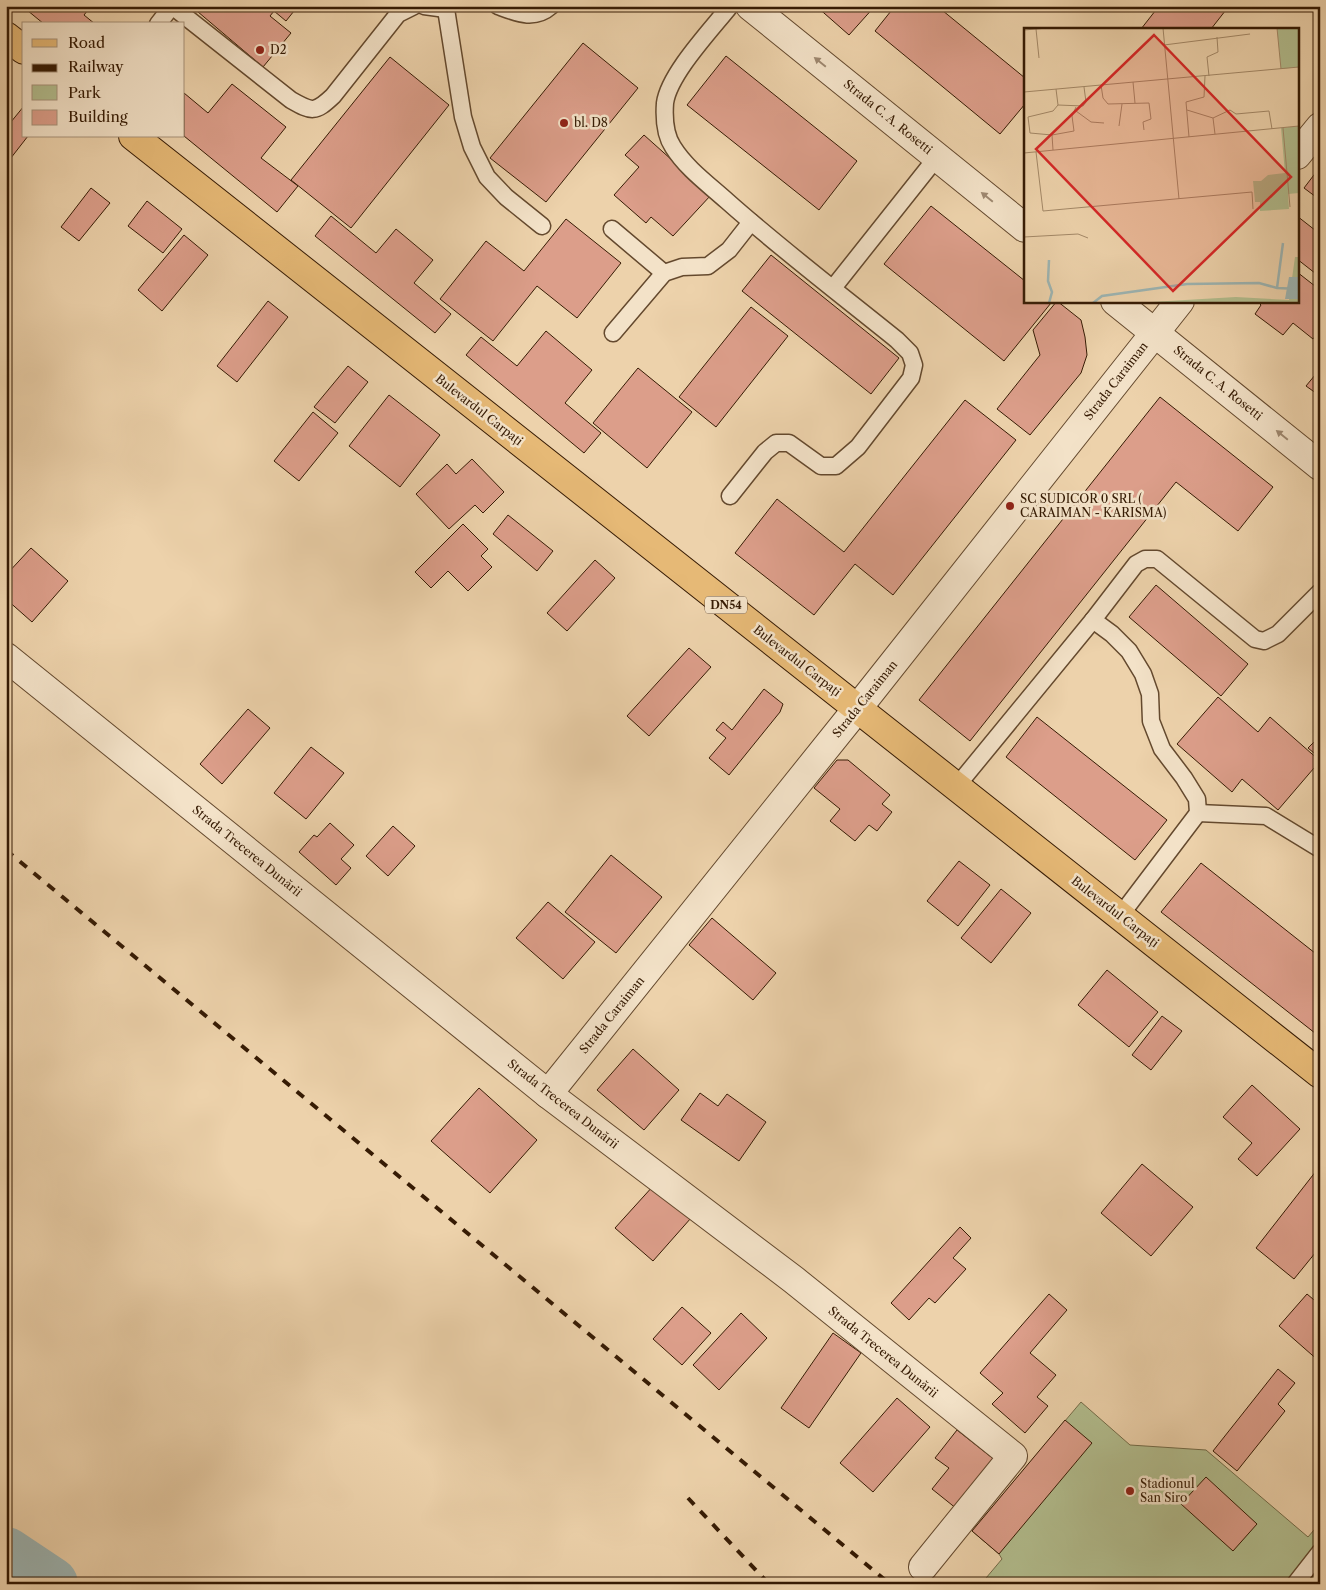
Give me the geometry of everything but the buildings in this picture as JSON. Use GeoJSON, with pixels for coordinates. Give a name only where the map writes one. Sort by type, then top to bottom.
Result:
{"type":"FeatureCollection","features":[{"type":"Feature","properties":{"kind":"main road"},"geometry":{"type":"LineString","coordinates":[[6,36],[22,48]]}},
{"type":"Feature","properties":{"kind":"main road","name":"Bulevardul Carpați"},"geometry":{"type":"LineString","coordinates":[[136,138],[1320,1074]]}},
{"type":"Feature","properties":{"kind":"street","name":"Strada C. A. Rosetti"},"geometry":{"type":"LineString","coordinates":[[750,6],[1024,227]]}},
{"type":"Feature","properties":{"kind":"street"},"geometry":{"type":"LineString","coordinates":[[1298,154],[1320,127]]}},
{"type":"Feature","properties":{"kind":"street","name":"Strada C. A. Rosetti"},"geometry":{"type":"LineString","coordinates":[[1116,302],[1320,466]]}},
{"type":"Feature","properties":{"kind":"street","name":"Strada Caraiman"},"geometry":{"type":"LineString","coordinates":[[548,1094],[858,709],[1179,302]]}},
{"type":"Feature","properties":{"kind":"street","name":"Strada Trecerea Dunării"},"geometry":{"type":"LineString","coordinates":[[6,657],[548,1094],[794,1280],[1013,1456],[923,1566]]}},
{"type":"Feature","properties":{"kind":"lane"},"geometry":{"type":"LineString","coordinates":[[160,22],[172,6],[291,100],[307,109],[321,107],[327,102],[398,14],[414,6]]}},
{"type":"Feature","properties":{"kind":"lane"},"geometry":{"type":"LineString","coordinates":[[424,6],[447,8],[463,117],[472,147],[487,177],[506,197],[542,226]]}},
{"type":"Feature","properties":{"kind":"lane"},"geometry":{"type":"LineString","coordinates":[[498,6],[514,12],[535,15],[551,6]]}},
{"type":"Feature","properties":{"kind":"lane"},"geometry":{"type":"LineString","coordinates":[[730,6],[672,81],[665,102],[665,124],[672,146],[690,166],[751,222],[897,340],[910,353],[914,365],[911,378],[858,447],[836,466],[822,466],[789,443],[776,443],[765,452],[730,496]]}},
{"type":"Feature","properties":{"kind":"lane"},"geometry":{"type":"LineString","coordinates":[[833,288],[937,157]]}},
{"type":"Feature","properties":{"kind":"lane"},"geometry":{"type":"LineString","coordinates":[[613,333],[664,273],[682,267],[708,266],[729,250],[751,222]]}},
{"type":"Feature","properties":{"kind":"lane"},"geometry":{"type":"LineString","coordinates":[[612,229],[664,273]]}},
{"type":"Feature","properties":{"kind":"lane"},"geometry":{"type":"LineString","coordinates":[[956,787],[1093,620],[1136,564],[1146,560],[1157,559],[1255,639],[1264,640],[1278,634],[1320,592]]}},
{"type":"Feature","properties":{"kind":"lane"},"geometry":{"type":"LineString","coordinates":[[1093,620],[1112,634],[1129,651],[1143,674],[1150,694],[1151,721],[1162,749],[1197,799],[1198,813],[1120,916]]}},
{"type":"Feature","properties":{"kind":"lane"},"geometry":{"type":"LineString","coordinates":[[1198,813],[1266,816],[1320,848]]}},
{"type":"Feature","properties":{"kind":"lane"},"geometry":{"type":"LineString","coordinates":[[1295,1584],[1320,1552]]}},
{"type":"Feature","properties":{"kind":"green space","name":"Stadionul San Siro"},"geometry":{"type":"Polygon","coordinates":[[[1081,1402],[1130,1445],[1206,1450],[1308,1537],[1320,1523],[1320,1584],[981,1584],[1002,1559],[999,1554],[972,1531],[1081,1402]]]}},
{"type":"Feature","properties":{"kind":"waterway"},"geometry":{"type":"LineString","coordinates":[[6,1554],[51,1584]]}},
{"type":"Feature","properties":{"kind":"railway"},"geometry":{"type":"LineString","coordinates":[[6,850],[890,1584]]}},
{"type":"Feature","properties":{"kind":"railway"},"geometry":{"type":"LineString","coordinates":[[688,1498],[769,1584]]}},
{"type":"Feature","properties":{"kind":"place","name":"D2"},"geometry":{"type":"Point","coordinates":[260,50]}},
{"type":"Feature","properties":{"kind":"place","name":"bl. D8"},"geometry":{"type":"Point","coordinates":[564,123]}},
{"type":"Feature","properties":{"kind":"place","name":"SC SUDICOR 0 SRL ( CARAIMAN - KARISMA)"},"geometry":{"type":"Point","coordinates":[1010,506]}},
{"type":"Feature","properties":{"kind":"place","name":"Stadionul San Siro"},"geometry":{"type":"Point","coordinates":[1130,1491]}}]}
